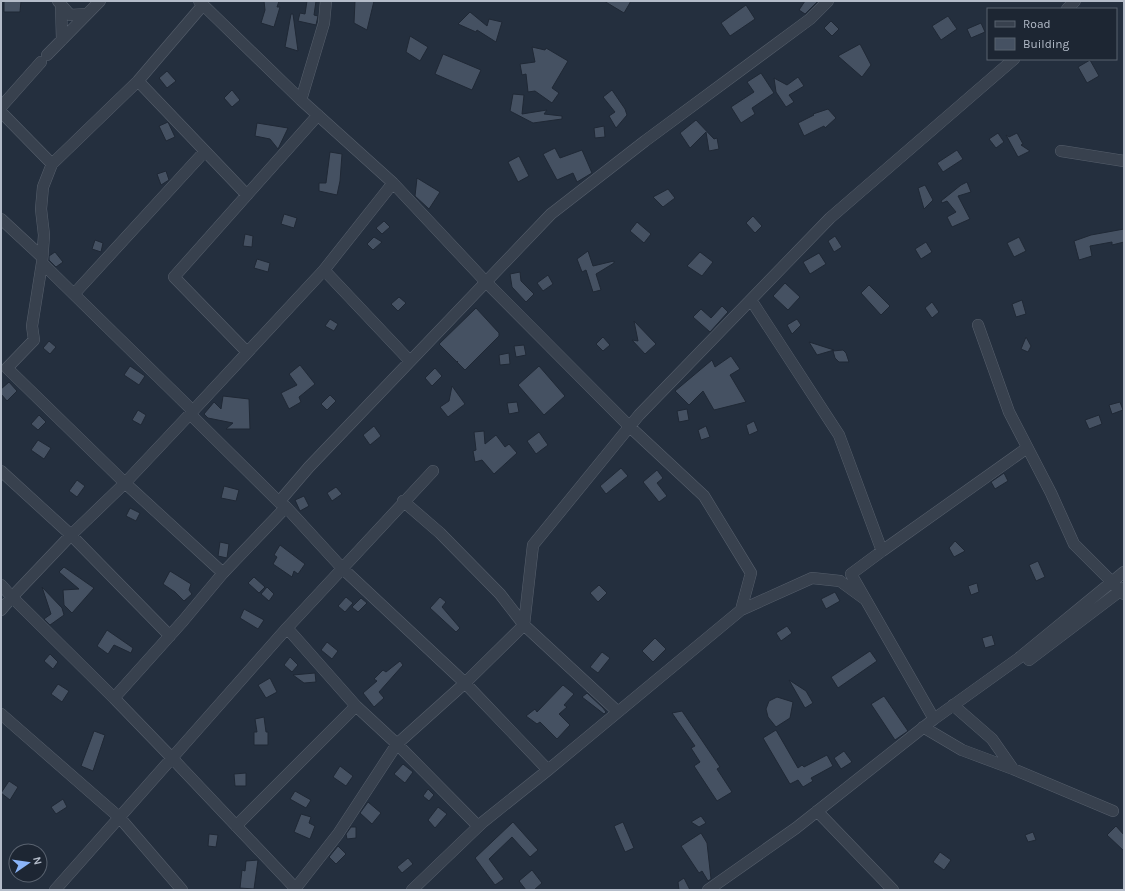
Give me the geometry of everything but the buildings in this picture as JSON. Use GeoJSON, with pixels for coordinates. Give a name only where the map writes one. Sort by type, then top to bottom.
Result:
{"type":"FeatureCollection","features":[{"type":"Feature","properties":{"kind":"street"},"geometry":{"type":"LineString","coordinates":[[1,107],[44,59],[100,1]]}},
{"type":"Feature","properties":{"kind":"street"},"geometry":{"type":"LineString","coordinates":[[301,100],[324,23],[326,1]]}},
{"type":"Feature","properties":{"kind":"street"},"geometry":{"type":"LineString","coordinates":[[114,698],[170,636],[283,504],[308,467],[551,214],[645,141],[810,19],[828,1]]}},
{"type":"Feature","properties":{"kind":"street"},"geometry":{"type":"LineString","coordinates":[[59,3],[70,15],[87,14]]}},
{"type":"Feature","properties":{"kind":"street"},"geometry":{"type":"LineString","coordinates":[[59,3],[62,40]]}},
{"type":"Feature","properties":{"kind":"street"},"geometry":{"type":"LineString","coordinates":[[223,573],[4,372],[34,340],[32,326],[42,260],[44,235],[41,209],[43,187],[52,164],[138,81],[201,3],[301,100],[393,183],[485,281],[630,427],[704,496],[752,573],[741,610]]}},
{"type":"Feature","properties":{"kind":"street"},"geometry":{"type":"LineString","coordinates":[[1,585],[12,598],[114,698],[296,889],[338,834],[398,744],[465,683],[524,625],[533,545],[639,415],[830,218],[1013,60]]}},
{"type":"Feature","properties":{"kind":"street"},"geometry":{"type":"LineString","coordinates":[[138,81],[247,195]]}},
{"type":"Feature","properties":{"kind":"street"},"geometry":{"type":"LineString","coordinates":[[1,112],[52,164]]}},
{"type":"Feature","properties":{"kind":"street"},"geometry":{"type":"LineString","coordinates":[[247,352],[174,277],[318,115]]}},
{"type":"Feature","properties":{"kind":"street"},"geometry":{"type":"LineString","coordinates":[[74,294],[205,151]]}},
{"type":"Feature","properties":{"kind":"street"},"geometry":{"type":"LineString","coordinates":[[1061,151],[1124,161]]}},
{"type":"Feature","properties":{"kind":"street"},"geometry":{"type":"LineString","coordinates":[[1,610],[72,536],[126,483],[324,270],[393,183]]}},
{"type":"Feature","properties":{"kind":"street"},"geometry":{"type":"LineString","coordinates":[[1,220],[283,504],[342,568],[465,683],[548,770]]}},
{"type":"Feature","properties":{"kind":"street"},"geometry":{"type":"LineString","coordinates":[[324,270],[410,360]]}},
{"type":"Feature","properties":{"kind":"street"},"geometry":{"type":"LineString","coordinates":[[751,300],[839,434],[882,551]]}},
{"type":"Feature","properties":{"kind":"street"},"geometry":{"type":"LineString","coordinates":[[978,325],[1009,412],[1051,493],[1074,544],[1120,589]]}},
{"type":"Feature","properties":{"kind":"street"},"geometry":{"type":"LineString","coordinates":[[934,718],[851,574],[1027,448]]}},
{"type":"Feature","properties":{"kind":"street"},"geometry":{"type":"LineString","coordinates":[[1,471],[72,536],[170,636]]}},
{"type":"Feature","properties":{"kind":"street"},"geometry":{"type":"LineString","coordinates":[[55,890],[287,628],[432,471]]}},
{"type":"Feature","properties":{"kind":"street"},"geometry":{"type":"LineString","coordinates":[[403,501],[440,534],[500,594],[524,625],[618,712]]}},
{"type":"Feature","properties":{"kind":"street"},"geometry":{"type":"LineString","coordinates":[[708,890],[796,828],[934,718],[1018,658],[1120,589],[1124,572]]}},
{"type":"Feature","properties":{"kind":"street"},"geometry":{"type":"LineString","coordinates":[[412,890],[478,826],[741,610],[812,578],[840,581],[866,600]]}},
{"type":"Feature","properties":{"kind":"street"},"geometry":{"type":"LineString","coordinates":[[287,628],[356,706],[398,744],[478,826]]}},
{"type":"Feature","properties":{"kind":"street"},"geometry":{"type":"LineString","coordinates":[[953,705],[992,739],[1013,769]]}},
{"type":"Feature","properties":{"kind":"street"},"geometry":{"type":"LineString","coordinates":[[236,826],[356,706]]}},
{"type":"Feature","properties":{"kind":"street"},"geometry":{"type":"LineString","coordinates":[[1,714],[120,818],[182,890]]}},
{"type":"Feature","properties":{"kind":"street"},"geometry":{"type":"LineString","coordinates":[[923,728],[962,750],[1013,769],[1112,811]]}},
{"type":"Feature","properties":{"kind":"street"},"geometry":{"type":"LineString","coordinates":[[817,811],[893,890]]}}]}
